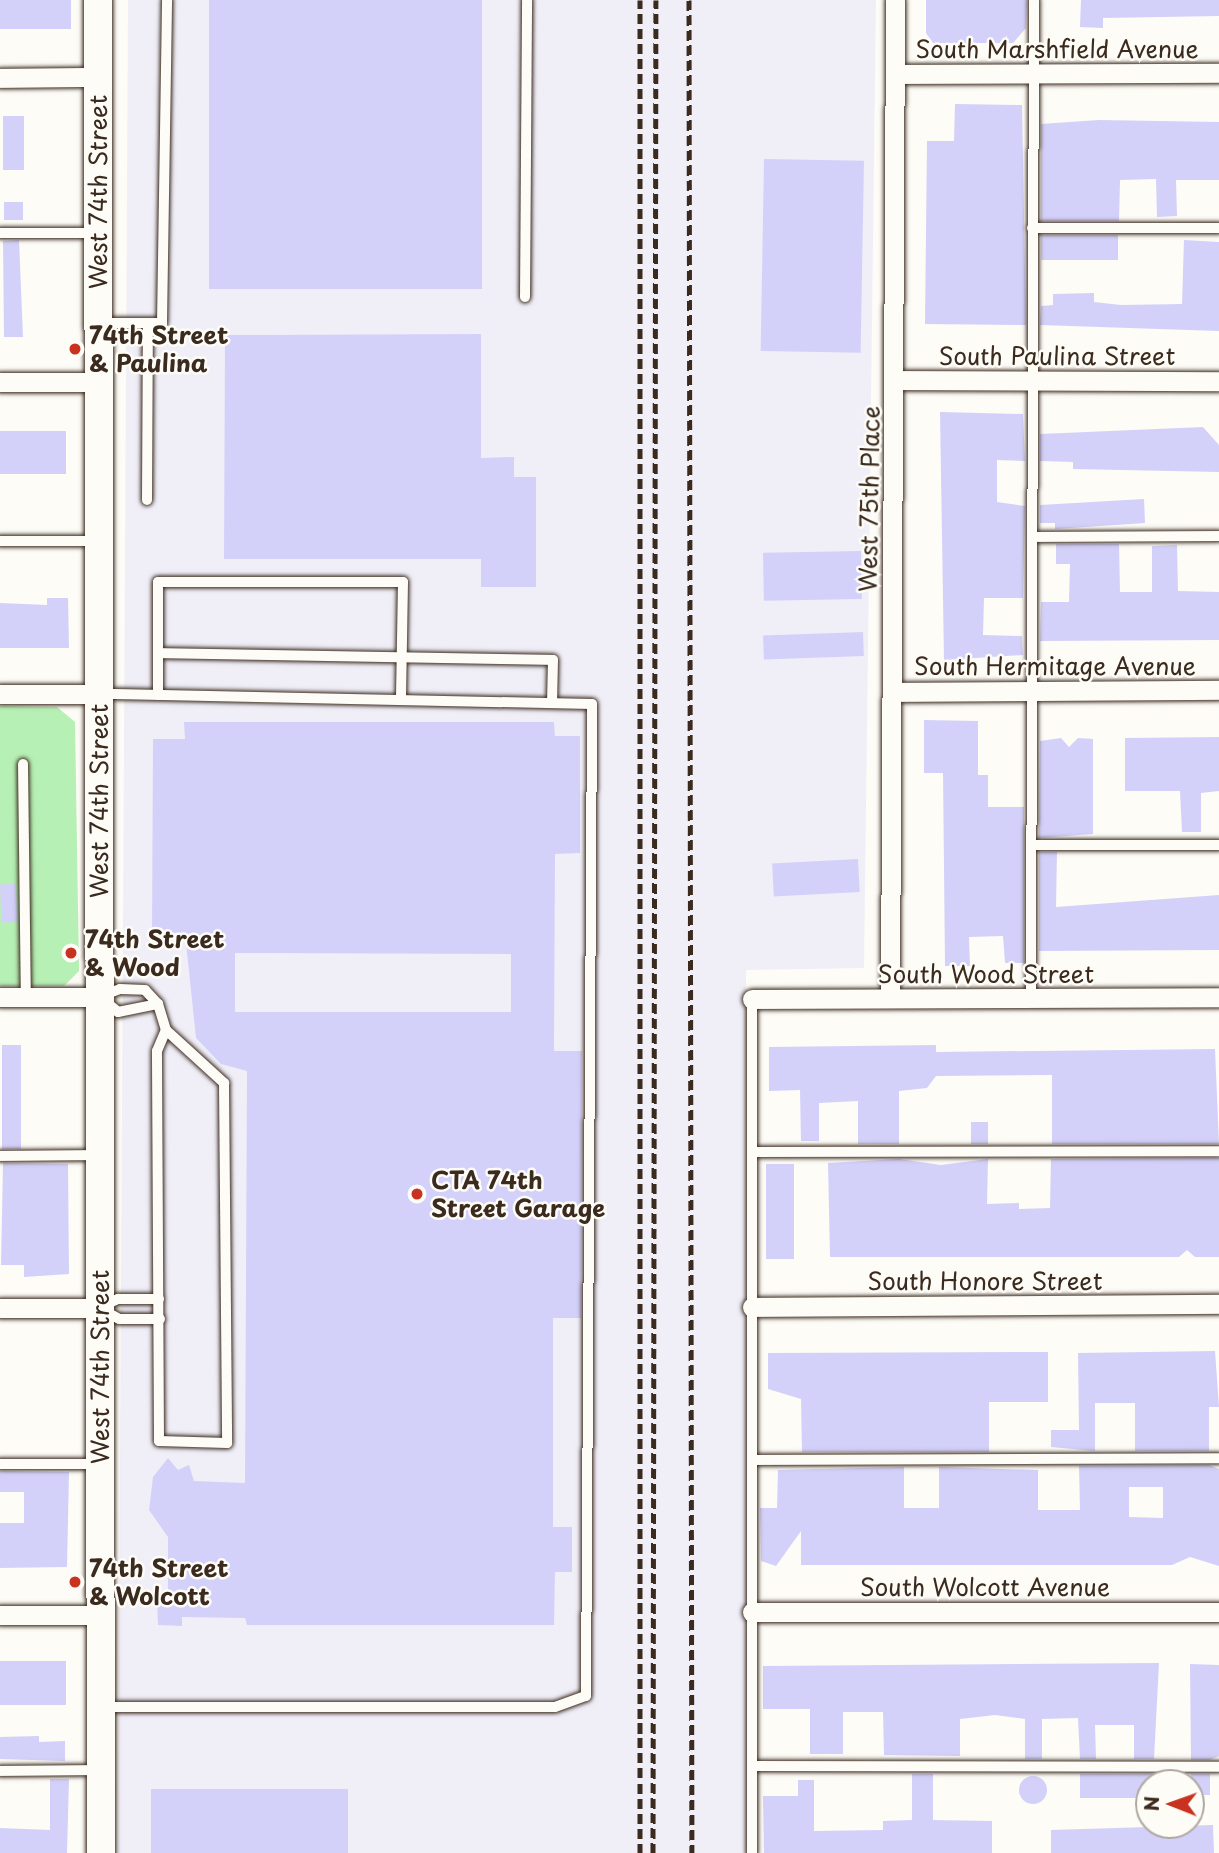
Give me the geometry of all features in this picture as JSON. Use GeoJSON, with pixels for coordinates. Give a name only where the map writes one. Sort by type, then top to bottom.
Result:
{"type":"FeatureCollection","features":[{"type":"Feature","properties":{"kind":"street","name":"West 74th Street"},"geometry":{"type":"LineString","coordinates":[[98,0],[101,1853]]}},
{"type":"Feature","properties":{"kind":"street","name":"West 75th Place"},"geometry":{"type":"LineString","coordinates":[[890,998],[895,0]]}},
{"type":"Feature","properties":{"kind":"street","name":"South Marshfield Avenue"},"geometry":{"type":"LineString","coordinates":[[895,74],[1219,74]]}},
{"type":"Feature","properties":{"kind":"street"},"geometry":{"type":"LineString","coordinates":[[0,78],[98,77]]}},
{"type":"Feature","properties":{"kind":"street","name":"South Paulina Street"},"geometry":{"type":"LineString","coordinates":[[894,380],[1219,381]]}},
{"type":"Feature","properties":{"kind":"street"},"geometry":{"type":"LineString","coordinates":[[0,382],[99,382]]}},
{"type":"Feature","properties":{"kind":"street","name":"South Hermitage Avenue"},"geometry":{"type":"LineString","coordinates":[[891,692],[1219,690]]}},
{"type":"Feature","properties":{"kind":"street"},"geometry":{"type":"LineString","coordinates":[[0,694],[99,694]]}},
{"type":"Feature","properties":{"kind":"street"},"geometry":{"type":"LineString","coordinates":[[0,997],[99,997]]}},
{"type":"Feature","properties":{"kind":"street","name":"South Wood Street"},"geometry":{"type":"LineString","coordinates":[[752,999],[1219,998]]}},
{"type":"Feature","properties":{"kind":"street","name":"South Honore Street"},"geometry":{"type":"LineString","coordinates":[[752,1307],[1219,1304]]}},
{"type":"Feature","properties":{"kind":"street"},"geometry":{"type":"LineString","coordinates":[[0,1308],[100,1308]]}},
{"type":"Feature","properties":{"kind":"street","name":"South Wolcott Avenue"},"geometry":{"type":"LineString","coordinates":[[751,1612],[1219,1612]]}},
{"type":"Feature","properties":{"kind":"street"},"geometry":{"type":"LineString","coordinates":[[0,1615],[101,1615]]}},
{"type":"Feature","properties":{"kind":"lane"},"geometry":{"type":"LineString","coordinates":[[99,323],[162,323],[167,0]]}},
{"type":"Feature","properties":{"kind":"lane"},"geometry":{"type":"LineString","coordinates":[[525,297],[527,0]]}},
{"type":"Feature","properties":{"kind":"lane"},"geometry":{"type":"LineString","coordinates":[[1031,998],[1034,0]]}},
{"type":"Feature","properties":{"kind":"lane"},"geometry":{"type":"LineString","coordinates":[[1032,228],[1219,228]]}},
{"type":"Feature","properties":{"kind":"lane"},"geometry":{"type":"LineString","coordinates":[[0,233],[98,233]]}},
{"type":"Feature","properties":{"kind":"lane"},"geometry":{"type":"LineString","coordinates":[[147,500],[148,323]]}},
{"type":"Feature","properties":{"kind":"lane"},"geometry":{"type":"LineString","coordinates":[[1032,537],[1219,536]]}},
{"type":"Feature","properties":{"kind":"lane"},"geometry":{"type":"LineString","coordinates":[[0,541],[99,541]]}},
{"type":"Feature","properties":{"kind":"lane"},"geometry":{"type":"LineString","coordinates":[[158,695],[158,582],[403,582],[401,700]]}},
{"type":"Feature","properties":{"kind":"lane"},"geometry":{"type":"LineString","coordinates":[[158,653],[553,660],[552,703]]}},
{"type":"Feature","properties":{"kind":"lane"},"geometry":{"type":"LineString","coordinates":[[99,694],[592,704],[586,1696],[555,1707],[101,1707]]}},
{"type":"Feature","properties":{"kind":"lane"},"geometry":{"type":"LineString","coordinates":[[23,764],[26,997]]}},
{"type":"Feature","properties":{"kind":"lane"},"geometry":{"type":"LineString","coordinates":[[1032,845],[1219,845]]}},
{"type":"Feature","properties":{"kind":"lane"},"geometry":{"type":"LineString","coordinates":[[99,997],[120,989],[145,990],[158,1004],[166,1030],[224,1083],[227,1443],[159,1441],[158,1051],[166,1030]]}},
{"type":"Feature","properties":{"kind":"lane"},"geometry":{"type":"LineString","coordinates":[[99,997],[118,1012],[158,1004]]}},
{"type":"Feature","properties":{"kind":"lane"},"geometry":{"type":"LineString","coordinates":[[752,999],[752,1853]]}},
{"type":"Feature","properties":{"kind":"lane"},"geometry":{"type":"LineString","coordinates":[[752,1152],[1219,1151]]}},
{"type":"Feature","properties":{"kind":"lane"},"geometry":{"type":"LineString","coordinates":[[0,1156],[100,1156]]}},
{"type":"Feature","properties":{"kind":"lane"},"geometry":{"type":"LineString","coordinates":[[100,1308],[118,1299],[159,1299]]}},
{"type":"Feature","properties":{"kind":"lane"},"geometry":{"type":"LineString","coordinates":[[100,1308],[119,1319],[160,1319]]}},
{"type":"Feature","properties":{"kind":"lane"},"geometry":{"type":"LineString","coordinates":[[752,1460],[1219,1458]]}},
{"type":"Feature","properties":{"kind":"lane"},"geometry":{"type":"LineString","coordinates":[[0,1464],[100,1464]]}},
{"type":"Feature","properties":{"kind":"lane"},"geometry":{"type":"LineString","coordinates":[[751,1766],[1219,1767]]}},
{"type":"Feature","properties":{"kind":"lane"},"geometry":{"type":"LineString","coordinates":[[0,1770],[100,1770]]}},
{"type":"Feature","properties":{"kind":"shaded area"},"geometry":{"type":"Polygon","coordinates":[[[128,0],[876,0],[864,968],[746,970],[748,1853],[118,1853],[128,0]]]}},
{"type":"Feature","properties":{"kind":"green space"},"geometry":{"type":"Polygon","coordinates":[[[0,706],[57,707],[75,722],[79,971],[64,986],[0,986],[0,706]]]}},
{"type":"Feature","properties":{"kind":"building"},"geometry":{"type":"Polygon","coordinates":[[[0,0],[71,0],[71,29],[0,29],[0,0]]]}},
{"type":"Feature","properties":{"kind":"building"},"geometry":{"type":"Polygon","coordinates":[[[209,0],[482,0],[482,289],[209,289],[209,0]]]}},
{"type":"Feature","properties":{"kind":"building"},"geometry":{"type":"Polygon","coordinates":[[[926,0],[1027,0],[1026,28],[1013,43],[933,43],[926,33],[926,0]]]}},
{"type":"Feature","properties":{"kind":"building"},"geometry":{"type":"Polygon","coordinates":[[[1081,0],[1219,0],[1219,16],[1103,18],[1103,28],[1080,27],[1081,0]]]}},
{"type":"Feature","properties":{"kind":"building"},"geometry":{"type":"Polygon","coordinates":[[[955,104],[1022,105],[1026,325],[925,324],[927,141],[954,141],[955,104]]]}},
{"type":"Feature","properties":{"kind":"building"},"geometry":{"type":"Polygon","coordinates":[[[3,116],[24,116],[24,170],[3,170],[3,116]]]}},
{"type":"Feature","properties":{"kind":"building"},"geometry":{"type":"Polygon","coordinates":[[[1099,120],[1219,122],[1219,180],[1176,180],[1177,216],[1157,217],[1156,179],[1120,180],[1119,221],[1041,221],[1041,124],[1099,120]]]}},
{"type":"Feature","properties":{"kind":"building"},"geometry":{"type":"Polygon","coordinates":[[[764,159],[864,161],[861,353],[761,351],[764,159]]]}},
{"type":"Feature","properties":{"kind":"building"},"geometry":{"type":"Polygon","coordinates":[[[4,202],[23,202],[23,220],[4,220],[4,202]]]}},
{"type":"Feature","properties":{"kind":"building"},"geometry":{"type":"Polygon","coordinates":[[[1041,235],[1118,235],[1118,260],[1041,260],[1041,235]]]}},
{"type":"Feature","properties":{"kind":"building"},"geometry":{"type":"Polygon","coordinates":[[[19,240],[23,337],[4,337],[3,241],[19,240]]]}},
{"type":"Feature","properties":{"kind":"building"},"geometry":{"type":"Polygon","coordinates":[[[1184,240],[1219,242],[1219,331],[1040,325],[1041,306],[1053,305],[1053,294],[1094,293],[1094,302],[1121,305],[1182,304],[1184,240]]]}},
{"type":"Feature","properties":{"kind":"building"},"geometry":{"type":"Polygon","coordinates":[[[481,334],[481,458],[514,457],[514,477],[536,477],[536,587],[481,587],[481,559],[224,559],[225,335],[481,334]]]}},
{"type":"Feature","properties":{"kind":"building"},"geometry":{"type":"Polygon","coordinates":[[[940,412],[1023,414],[1025,461],[997,460],[997,502],[1025,506],[1023,598],[984,598],[983,635],[1022,636],[1023,655],[944,660],[940,412]]]}},
{"type":"Feature","properties":{"kind":"building"},"geometry":{"type":"Polygon","coordinates":[[[1203,427],[1219,445],[1219,472],[1073,469],[1073,462],[1040,461],[1040,434],[1203,427]]]}},
{"type":"Feature","properties":{"kind":"building"},"geometry":{"type":"Polygon","coordinates":[[[0,431],[66,431],[66,474],[0,474],[0,431]]]}},
{"type":"Feature","properties":{"kind":"building"},"geometry":{"type":"Polygon","coordinates":[[[1144,499],[1145,523],[1055,529],[1055,523],[1040,523],[1040,505],[1144,499]]]}},
{"type":"Feature","properties":{"kind":"building"},"geometry":{"type":"Polygon","coordinates":[[[1056,544],[1119,544],[1120,592],[1152,592],[1152,546],[1177,545],[1178,591],[1219,592],[1219,640],[1040,641],[1041,602],[1069,602],[1070,564],[1056,564],[1056,544]]]}},
{"type":"Feature","properties":{"kind":"building"},"geometry":{"type":"Polygon","coordinates":[[[861,551],[862,599],[764,601],[763,553],[861,551]]]}},
{"type":"Feature","properties":{"kind":"building"},"geometry":{"type":"Polygon","coordinates":[[[47,598],[68,598],[69,648],[0,648],[0,603],[47,605],[47,598]]]}},
{"type":"Feature","properties":{"kind":"building"},"geometry":{"type":"Polygon","coordinates":[[[863,632],[864,656],[764,659],[763,635],[863,632]]]}},
{"type":"Feature","properties":{"kind":"building"},"geometry":{"type":"Polygon","coordinates":[[[924,720],[978,721],[978,775],[988,775],[988,807],[1024,807],[1024,963],[1005,963],[1003,936],[969,937],[970,966],[945,966],[943,773],[924,773],[924,720]]]}},
{"type":"Feature","properties":{"kind":"building","name":"CTA 74th Street Garage"},"geometry":{"type":"Polygon","coordinates":[[[184,722],[554,722],[555,736],[580,736],[580,853],[555,854],[554,1051],[582,1051],[581,1318],[553,1318],[553,1527],[572,1527],[572,1572],[555,1572],[554,1625],[247,1625],[245,1618],[182,1617],[182,1626],[158,1625],[157,1600],[168,1600],[168,1537],[149,1510],[153,1477],[168,1458],[178,1470],[189,1465],[194,1481],[245,1483],[247,1071],[221,1064],[196,1038],[185,933],[152,934],[153,739],[185,739],[184,722]],[[235,953],[235,1012],[511,1012],[511,954],[235,953]]]}},
{"type":"Feature","properties":{"kind":"building"},"geometry":{"type":"Polygon","coordinates":[[[1219,737],[1219,791],[1201,793],[1201,832],[1182,832],[1180,791],[1125,791],[1125,738],[1219,737]]]}},
{"type":"Feature","properties":{"kind":"building"},"geometry":{"type":"Polygon","coordinates":[[[1061,738],[1069,747],[1078,738],[1093,739],[1093,834],[1039,838],[1040,741],[1061,738]]]}},
{"type":"Feature","properties":{"kind":"building"},"geometry":{"type":"Polygon","coordinates":[[[1039,852],[1057,852],[1056,907],[1219,895],[1219,950],[1039,951],[1039,852]]]}},
{"type":"Feature","properties":{"kind":"building"},"geometry":{"type":"Polygon","coordinates":[[[858,859],[860,892],[774,896],[772,864],[858,859]]]}},
{"type":"Feature","properties":{"kind":"building"},"geometry":{"type":"Polygon","coordinates":[[[16,884],[17,922],[1,923],[0,885],[16,884]]]}},
{"type":"Feature","properties":{"kind":"building"},"geometry":{"type":"Polygon","coordinates":[[[2,1045],[21,1045],[21,1149],[2,1149],[2,1045]]]}},
{"type":"Feature","properties":{"kind":"building"},"geometry":{"type":"Polygon","coordinates":[[[936,1045],[936,1052],[1215,1049],[1219,1144],[1052,1144],[1052,1075],[936,1076],[927,1088],[899,1091],[899,1144],[858,1144],[858,1101],[819,1103],[819,1141],[801,1141],[800,1090],[769,1091],[769,1047],[936,1045]]]}},
{"type":"Feature","properties":{"kind":"building"},"geometry":{"type":"Polygon","coordinates":[[[971,1122],[988,1122],[988,1144],[971,1144],[971,1122]]]}},
{"type":"Feature","properties":{"kind":"building"},"geometry":{"type":"Polygon","coordinates":[[[1219,1158],[1219,1257],[1195,1257],[1187,1250],[1179,1257],[830,1257],[828,1163],[899,1159],[941,1165],[988,1159],[987,1204],[1019,1203],[1019,1209],[1050,1208],[1051,1159],[1219,1158]]]}},
{"type":"Feature","properties":{"kind":"building"},"geometry":{"type":"Polygon","coordinates":[[[3,1163],[68,1164],[69,1274],[24,1277],[24,1265],[1,1265],[3,1163]]]}},
{"type":"Feature","properties":{"kind":"building"},"geometry":{"type":"Polygon","coordinates":[[[766,1164],[794,1164],[794,1259],[766,1259],[766,1164]]]}},
{"type":"Feature","properties":{"kind":"building"},"geometry":{"type":"Polygon","coordinates":[[[1215,1351],[1219,1407],[1209,1407],[1209,1451],[1135,1451],[1135,1403],[1095,1403],[1095,1451],[1051,1447],[1051,1430],[1079,1430],[1078,1353],[1215,1351]]]}},
{"type":"Feature","properties":{"kind":"building"},"geometry":{"type":"Polygon","coordinates":[[[1048,1352],[1048,1402],[989,1402],[989,1452],[802,1452],[801,1399],[768,1389],[768,1353],[1048,1352]]]}},
{"type":"Feature","properties":{"kind":"building"},"geometry":{"type":"Polygon","coordinates":[[[1209,1465],[1219,1469],[1219,1566],[1190,1557],[1172,1565],[801,1565],[801,1531],[776,1566],[761,1561],[760,1508],[777,1508],[778,1470],[904,1467],[904,1508],[939,1508],[939,1467],[1038,1470],[1038,1510],[1080,1510],[1079,1466],[1209,1465]],[[1129,1487],[1129,1517],[1163,1518],[1163,1487],[1129,1487]]]}},
{"type":"Feature","properties":{"kind":"building"},"geometry":{"type":"Polygon","coordinates":[[[0,1471],[69,1472],[67,1567],[0,1568],[0,1523],[24,1523],[24,1492],[0,1492],[0,1471]]]}},
{"type":"Feature","properties":{"kind":"building"},"geometry":{"type":"Polygon","coordinates":[[[0,1661],[66,1661],[66,1705],[0,1705],[0,1661]]]}},
{"type":"Feature","properties":{"kind":"building"},"geometry":{"type":"Polygon","coordinates":[[[1159,1663],[1154,1759],[1134,1759],[1134,1725],[1095,1725],[1096,1759],[1080,1759],[1078,1718],[1042,1719],[1042,1759],[1025,1759],[1025,1719],[995,1715],[960,1719],[960,1756],[884,1755],[883,1712],[843,1712],[843,1754],[810,1754],[810,1709],[763,1709],[763,1666],[1159,1663]]]}},
{"type":"Feature","properties":{"kind":"building"},"geometry":{"type":"Polygon","coordinates":[[[1190,1664],[1219,1665],[1219,1756],[1210,1760],[1191,1760],[1190,1664]]]}},
{"type":"Feature","properties":{"kind":"building"},"geometry":{"type":"Polygon","coordinates":[[[39,1736],[39,1742],[65,1741],[65,1761],[0,1759],[0,1737],[39,1736]]]}},
{"type":"Feature","properties":{"kind":"building"},"geometry":{"type":"Polygon","coordinates":[[[912,1774],[933,1774],[933,1820],[992,1821],[992,1853],[764,1853],[763,1796],[798,1796],[798,1780],[814,1780],[814,1831],[883,1830],[883,1821],[912,1820],[912,1774]]]}},
{"type":"Feature","properties":{"kind":"building"},"geometry":{"type":"Polygon","coordinates":[[[1080,1774],[1135,1774],[1135,1798],[1080,1798],[1080,1774]]]}},
{"type":"Feature","properties":{"kind":"building"},"geometry":{"type":"Polygon","coordinates":[[[1205,1774],[1210,1774],[1210,1795],[1205,1795],[1205,1774]]]}},
{"type":"Feature","properties":{"kind":"building"},"geometry":{"type":"Polygon","coordinates":[[[1033,1776],[1043,1780],[1047,1790],[1043,1800],[1033,1804],[1023,1800],[1019,1790],[1023,1780],[1033,1776]]]}},
{"type":"Feature","properties":{"kind":"building"},"geometry":{"type":"Polygon","coordinates":[[[50,1779],[69,1779],[67,1853],[0,1853],[0,1828],[50,1830],[50,1779]]]}},
{"type":"Feature","properties":{"kind":"building"},"geometry":{"type":"Polygon","coordinates":[[[151,1789],[348,1789],[348,1853],[151,1853],[151,1789]]]}},
{"type":"Feature","properties":{"kind":"building"},"geometry":{"type":"Polygon","coordinates":[[[1205,1825],[1213,1825],[1214,1853],[1051,1853],[1051,1830],[1135,1827],[1135,1839],[1205,1839],[1205,1825]]]}},
{"type":"Feature","properties":{"kind":"railway"},"geometry":{"type":"LineString","coordinates":[[640,0],[640,1853]]}},
{"type":"Feature","properties":{"kind":"railway"},"geometry":{"type":"LineString","coordinates":[[653,1853],[656,0]]}},
{"type":"Feature","properties":{"kind":"railway"},"geometry":{"type":"LineString","coordinates":[[689,0],[692,1853]]}},
{"type":"Feature","properties":{"kind":"place","name":"74th Street & Paulina"},"geometry":{"type":"Point","coordinates":[75,349]}},
{"type":"Feature","properties":{"kind":"place","name":"74th Street & Wood"},"geometry":{"type":"Point","coordinates":[71,953]}},
{"type":"Feature","properties":{"kind":"place","name":"CTA 74th Street Garage"},"geometry":{"type":"Point","coordinates":[417,1194]}},
{"type":"Feature","properties":{"kind":"place","name":"74th Street & Wolcott"},"geometry":{"type":"Point","coordinates":[75,1582]}}]}
